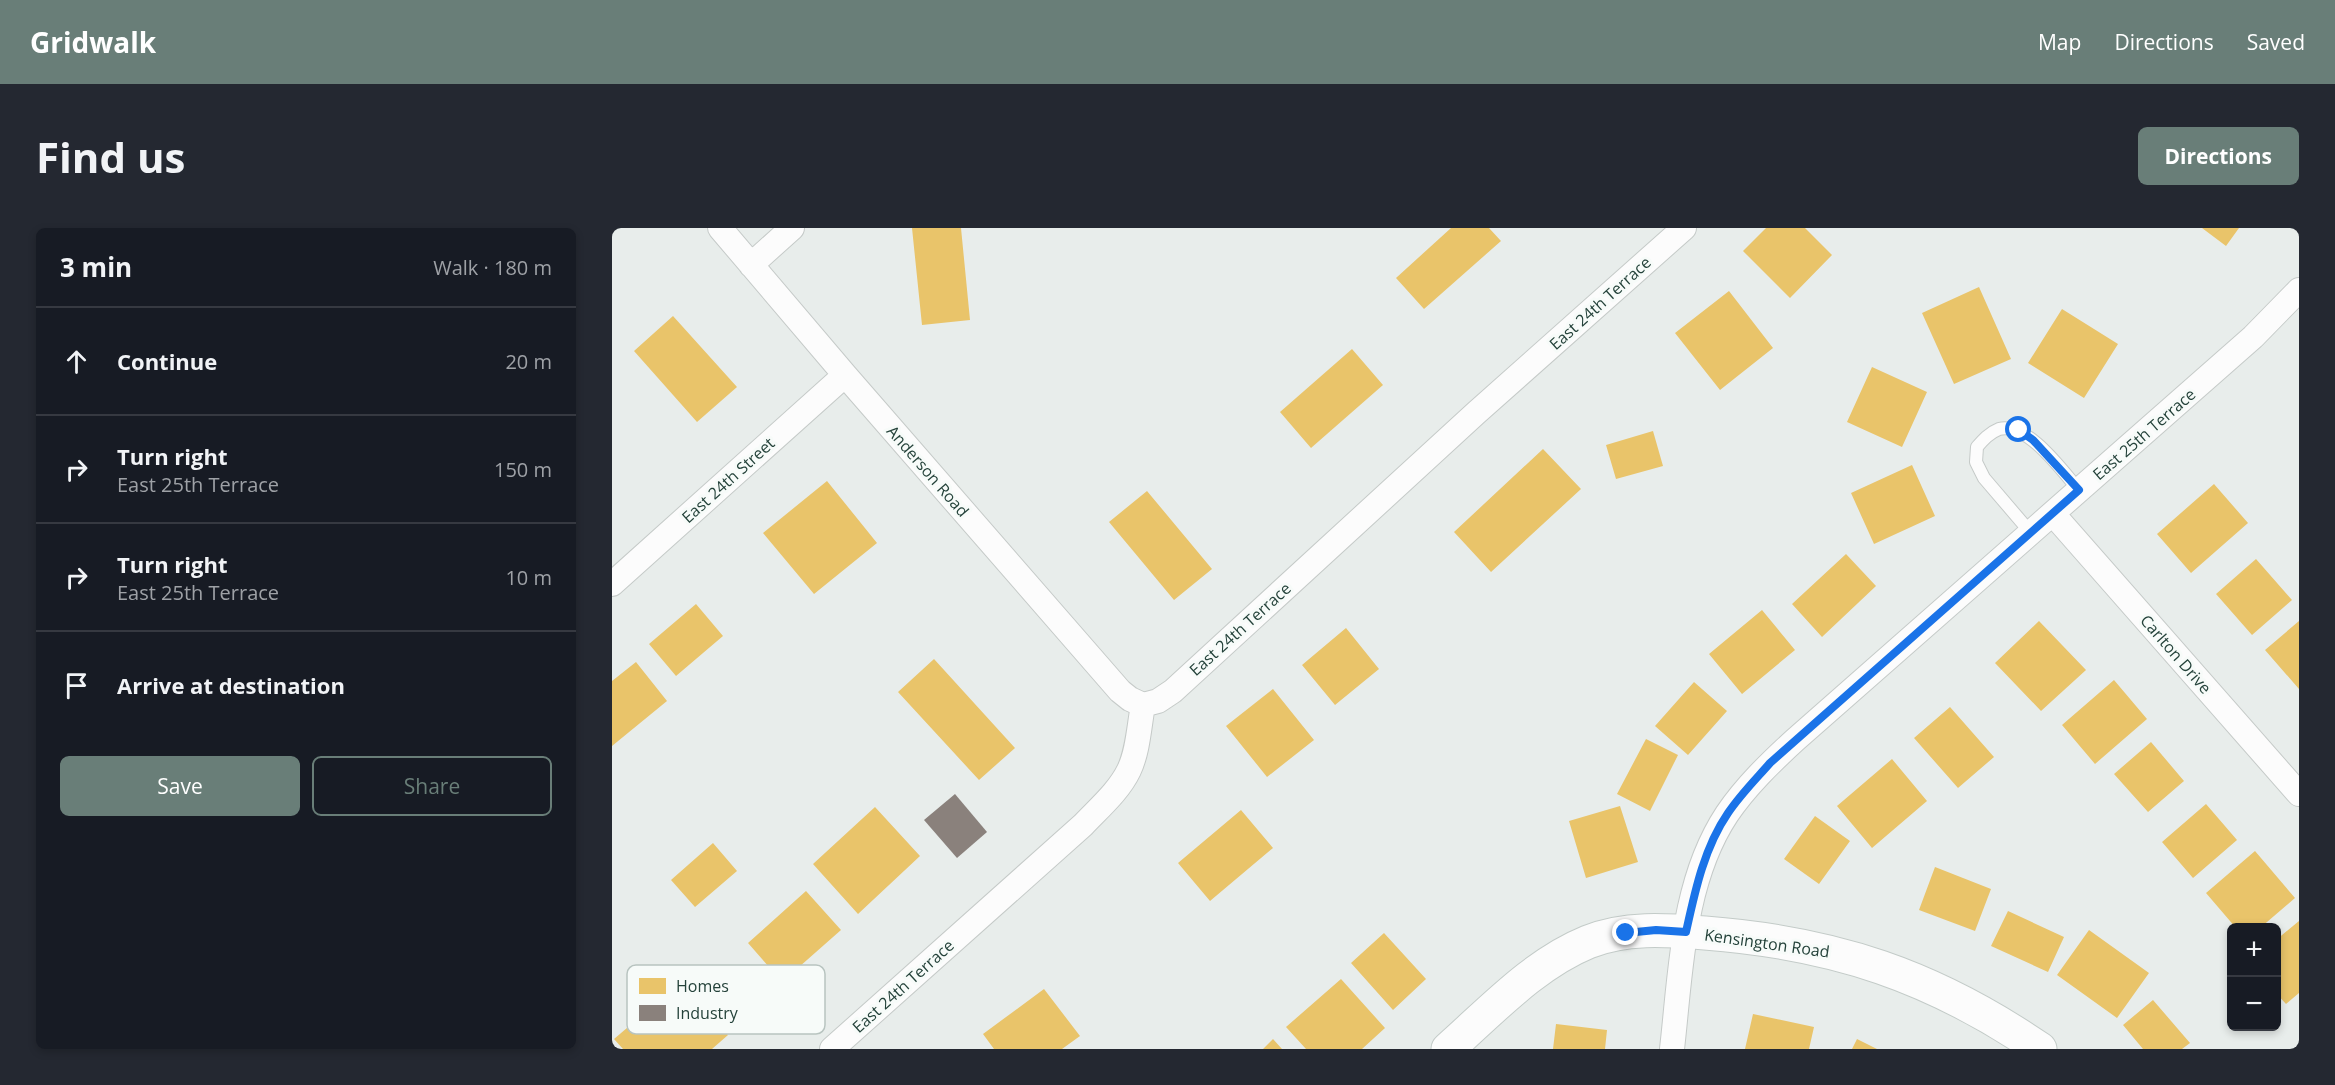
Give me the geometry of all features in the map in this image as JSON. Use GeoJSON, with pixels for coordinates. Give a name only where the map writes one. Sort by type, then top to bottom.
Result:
{"type":"FeatureCollection","features":[{"type":"Feature","properties":{"kind":"street","name":"Anderson Road"},"geometry":{"type":"LineString","coordinates":[[720,228],[1120,691],[1143,705]]}},
{"type":"Feature","properties":{"kind":"street"},"geometry":{"type":"LineString","coordinates":[[752,264],[792,228]]}},
{"type":"Feature","properties":{"kind":"street","name":"East 24th Terrace"},"geometry":{"type":"LineString","coordinates":[[832,1049],[1083,825],[1113,794],[1128,771],[1135,751],[1143,705],[1158,701],[1173,691],[1476,413],[1684,228]]}},
{"type":"Feature","properties":{"kind":"street","name":"East 25th Terrace"},"geometry":{"type":"LineString","coordinates":[[1672,1049],[1686,932],[1698,879],[1710,848],[1727,815],[1749,787],[1787,747],[2253,337],[2299,290]]}},
{"type":"Feature","properties":{"kind":"street","name":"East 24th Street"},"geometry":{"type":"LineString","coordinates":[[612,584],[845,375]]}},
{"type":"Feature","properties":{"kind":"street","name":"Carlton Drive"},"geometry":{"type":"LineString","coordinates":[[2053,514],[2299,794]]}},
{"type":"Feature","properties":{"kind":"street"},"geometry":{"type":"LineString","coordinates":[[1448,1049],[1520,985],[1557,957],[1590,941],[1626,933],[1656,930],[1686,932]]}},
{"type":"Feature","properties":{"kind":"street","name":"Kensington Road"},"geometry":{"type":"LineString","coordinates":[[1686,932],[1779,941],[1831,951],[1885,968],[1933,986],[1977,1008],[2040,1049]]}},
{"type":"Feature","properties":{"kind":"lane"},"geometry":{"type":"LineString","coordinates":[[2031,533],[1984,478],[1976,462],[1977,447],[1988,435],[2001,429],[2019,430],[2033,440],[2079,490]]}},
{"type":"Feature","properties":{"kind":"building: Homes"},"geometry":{"type":"Polygon","coordinates":[[[912,228],[961,228],[970,320],[922,325],[912,228]]]}},
{"type":"Feature","properties":{"kind":"building: Homes"},"geometry":{"type":"Polygon","coordinates":[[[1451,228],[1489,228],[1501,241],[1424,309],[1396,278],[1451,228]]]}},
{"type":"Feature","properties":{"kind":"building: Homes"},"geometry":{"type":"Polygon","coordinates":[[[1766,228],[1805,228],[1832,255],[1790,298],[1743,251],[1766,228]]]}},
{"type":"Feature","properties":{"kind":"building: Homes"},"geometry":{"type":"Polygon","coordinates":[[[2202,228],[2239,228],[2226,246],[2202,228]]]}},
{"type":"Feature","properties":{"kind":"building: Homes"},"geometry":{"type":"Polygon","coordinates":[[[1979,287],[2011,359],[1954,384],[1922,313],[1979,287]]]}},
{"type":"Feature","properties":{"kind":"building: Homes"},"geometry":{"type":"Polygon","coordinates":[[[1729,291],[1773,348],[1720,390],[1675,333],[1729,291]]]}},
{"type":"Feature","properties":{"kind":"building: Homes"},"geometry":{"type":"Polygon","coordinates":[[[2062,309],[2118,344],[2084,398],[2028,363],[2062,309]]]}},
{"type":"Feature","properties":{"kind":"building: Homes"},"geometry":{"type":"Polygon","coordinates":[[[673,316],[737,387],[697,422],[634,351],[673,316]]]}},
{"type":"Feature","properties":{"kind":"building: Homes"},"geometry":{"type":"Polygon","coordinates":[[[1352,349],[1383,385],[1311,448],[1280,412],[1352,349]]]}},
{"type":"Feature","properties":{"kind":"building: Homes"},"geometry":{"type":"Polygon","coordinates":[[[1872,367],[1927,392],[1902,447],[1847,422],[1872,367]]]}},
{"type":"Feature","properties":{"kind":"building: Homes"},"geometry":{"type":"Polygon","coordinates":[[[1653,431],[1663,466],[1616,479],[1606,445],[1653,431]]]}},
{"type":"Feature","properties":{"kind":"building: Homes"},"geometry":{"type":"Polygon","coordinates":[[[1543,449],[1581,489],[1491,572],[1454,532],[1543,449]]]}},
{"type":"Feature","properties":{"kind":"building: Homes"},"geometry":{"type":"Polygon","coordinates":[[[1912,465],[1935,516],[1874,544],[1851,493],[1912,465]]]}},
{"type":"Feature","properties":{"kind":"building: Homes"},"geometry":{"type":"Polygon","coordinates":[[[827,481],[877,543],[814,594],[763,533],[827,481]]]}},
{"type":"Feature","properties":{"kind":"building: Homes"},"geometry":{"type":"Polygon","coordinates":[[[2214,484],[2248,523],[2191,573],[2157,534],[2214,484]]]}},
{"type":"Feature","properties":{"kind":"building: Homes"},"geometry":{"type":"Polygon","coordinates":[[[1147,491],[1212,569],[1174,600],[1109,522],[1147,491]]]}},
{"type":"Feature","properties":{"kind":"building: Homes"},"geometry":{"type":"Polygon","coordinates":[[[1846,554],[1876,586],[1822,637],[1792,604],[1846,554]]]}},
{"type":"Feature","properties":{"kind":"building: Homes"},"geometry":{"type":"Polygon","coordinates":[[[2256,559],[2292,600],[2252,635],[2216,594],[2256,559]]]}},
{"type":"Feature","properties":{"kind":"building: Homes"},"geometry":{"type":"Polygon","coordinates":[[[696,604],[723,636],[676,676],[649,644],[696,604]]]}},
{"type":"Feature","properties":{"kind":"building: Homes"},"geometry":{"type":"Polygon","coordinates":[[[1762,610],[1795,650],[1742,694],[1709,654],[1762,610]]]}},
{"type":"Feature","properties":{"kind":"building: Homes"},"geometry":{"type":"Polygon","coordinates":[[[2039,621],[2086,670],[2041,711],[1995,663],[2039,621]]]}},
{"type":"Feature","properties":{"kind":"building: Homes"},"geometry":{"type":"Polygon","coordinates":[[[2299,621],[2299,689],[2265,650],[2299,621]]]}},
{"type":"Feature","properties":{"kind":"building: Homes"},"geometry":{"type":"Polygon","coordinates":[[[1346,628],[1379,669],[1335,705],[1302,665],[1346,628]]]}},
{"type":"Feature","properties":{"kind":"building: Homes"},"geometry":{"type":"Polygon","coordinates":[[[934,659],[1015,748],[979,780],[898,692],[934,659]]]}},
{"type":"Feature","properties":{"kind":"building: Homes"},"geometry":{"type":"Polygon","coordinates":[[[636,662],[667,701],[612,746],[612,681],[636,662]]]}},
{"type":"Feature","properties":{"kind":"building: Homes"},"geometry":{"type":"Polygon","coordinates":[[[2114,680],[2147,719],[2095,764],[2062,725],[2114,680]]]}},
{"type":"Feature","properties":{"kind":"building: Homes"},"geometry":{"type":"Polygon","coordinates":[[[1694,682],[1727,711],[1688,755],[1655,726],[1694,682]]]}},
{"type":"Feature","properties":{"kind":"building: Homes"},"geometry":{"type":"Polygon","coordinates":[[[1273,689],[1314,740],[1267,777],[1226,726],[1273,689]]]}},
{"type":"Feature","properties":{"kind":"building: Homes"},"geometry":{"type":"Polygon","coordinates":[[[1950,707],[1994,757],[1958,788],[1914,738],[1950,707]]]}},
{"type":"Feature","properties":{"kind":"building: Homes"},"geometry":{"type":"Polygon","coordinates":[[[1646,739],[1678,755],[1650,811],[1617,794],[1646,739]]]}},
{"type":"Feature","properties":{"kind":"building: Homes"},"geometry":{"type":"Polygon","coordinates":[[[2151,742],[2184,781],[2148,812],[2114,774],[2151,742]]]}},
{"type":"Feature","properties":{"kind":"building: Homes"},"geometry":{"type":"Polygon","coordinates":[[[1892,759],[1927,801],[1872,848],[1837,806],[1892,759]]]}},
{"type":"Feature","properties":{"kind":"building: Homes"},"geometry":{"type":"Polygon","coordinates":[[[2206,804],[2237,840],[2193,878],[2162,842],[2206,804]]]}},
{"type":"Feature","properties":{"kind":"building: Homes"},"geometry":{"type":"Polygon","coordinates":[[[1620,806],[1638,862],[1586,878],[1569,821],[1620,806]]]}},
{"type":"Feature","properties":{"kind":"building: Homes"},"geometry":{"type":"Polygon","coordinates":[[[875,807],[920,856],[858,914],[813,864],[875,807]]]}},
{"type":"Feature","properties":{"kind":"building: Homes"},"geometry":{"type":"Polygon","coordinates":[[[1241,810],[1273,848],[1210,901],[1178,863],[1241,810]]]}},
{"type":"Feature","properties":{"kind":"building: Homes"},"geometry":{"type":"Polygon","coordinates":[[[1815,816],[1850,841],[1819,884],[1784,859],[1815,816]]]}},
{"type":"Feature","properties":{"kind":"building: Homes"},"geometry":{"type":"Polygon","coordinates":[[[713,843],[737,871],[695,907],[671,880],[713,843]]]}},
{"type":"Feature","properties":{"kind":"building: Homes"},"geometry":{"type":"Polygon","coordinates":[[[2255,851],[2295,898],[2266,923],[2232,923],[2206,893],[2255,851]]]}},
{"type":"Feature","properties":{"kind":"building: Homes"},"geometry":{"type":"Polygon","coordinates":[[[1935,867],[1991,889],[1975,931],[1919,910],[1935,867]]]}},
{"type":"Feature","properties":{"kind":"building: Homes"},"geometry":{"type":"Polygon","coordinates":[[[806,891],[841,930],[801,965],[767,965],[748,943],[806,891]]]}},
{"type":"Feature","properties":{"kind":"building: Homes"},"geometry":{"type":"Polygon","coordinates":[[[2008,911],[2064,937],[2048,972],[1991,946],[2008,911]]]}},
{"type":"Feature","properties":{"kind":"building: Homes"},"geometry":{"type":"Polygon","coordinates":[[[2299,921],[2299,993],[2286,1004],[2281,998],[2281,936],[2299,921]]]}},
{"type":"Feature","properties":{"kind":"building: Homes"},"geometry":{"type":"Polygon","coordinates":[[[2089,930],[2149,973],[2117,1018],[2057,975],[2089,930]]]}},
{"type":"Feature","properties":{"kind":"building: Homes"},"geometry":{"type":"Polygon","coordinates":[[[1384,933],[1426,979],[1393,1010],[1351,963],[1384,933]]]}},
{"type":"Feature","properties":{"kind":"building: Homes"},"geometry":{"type":"Polygon","coordinates":[[[1341,979],[1385,1028],[1362,1049],[1306,1049],[1286,1027],[1341,979]]]}},
{"type":"Feature","properties":{"kind":"building: Homes"},"geometry":{"type":"Polygon","coordinates":[[[1044,989],[1080,1036],[1062,1049],[994,1049],[983,1034],[1044,989]]]}},
{"type":"Feature","properties":{"kind":"building: Homes"},"geometry":{"type":"Polygon","coordinates":[[[2153,1000],[2190,1043],[2182,1049],[2143,1049],[2123,1025],[2153,1000]]]}},
{"type":"Feature","properties":{"kind":"building: Homes"},"geometry":{"type":"Polygon","coordinates":[[[1753,1014],[1814,1027],[1809,1049],[1745,1049],[1753,1014]]]}},
{"type":"Feature","properties":{"kind":"building: Homes"},"geometry":{"type":"Polygon","coordinates":[[[1556,1024],[1607,1030],[1605,1049],[1553,1049],[1556,1024]]]}},
{"type":"Feature","properties":{"kind":"building: Homes"},"geometry":{"type":"Polygon","coordinates":[[[627,1028],[627,1034],[728,1035],[712,1049],[623,1049],[614,1039],[627,1028]]]}},
{"type":"Feature","properties":{"kind":"building: Homes"},"geometry":{"type":"Polygon","coordinates":[[[1273,1039],[1282,1049],[1263,1049],[1273,1039]]]}},
{"type":"Feature","properties":{"kind":"building: Homes"},"geometry":{"type":"Polygon","coordinates":[[[1857,1039],[1877,1049],[1852,1049],[1857,1039]]]}},
{"type":"Feature","properties":{"kind":"building: Industry"},"geometry":{"type":"Polygon","coordinates":[[[955,794],[987,832],[957,858],[924,820],[955,794]]]}},
{"type":"Feature","properties":{"kind":"route"},"geometry":{"type":"LineString","coordinates":[[1626,933],[1656,930],[1686,932],[1698,879],[1710,848],[1727,815],[1770,763],[2079,490],[2033,440],[2019,430]]}}]}
